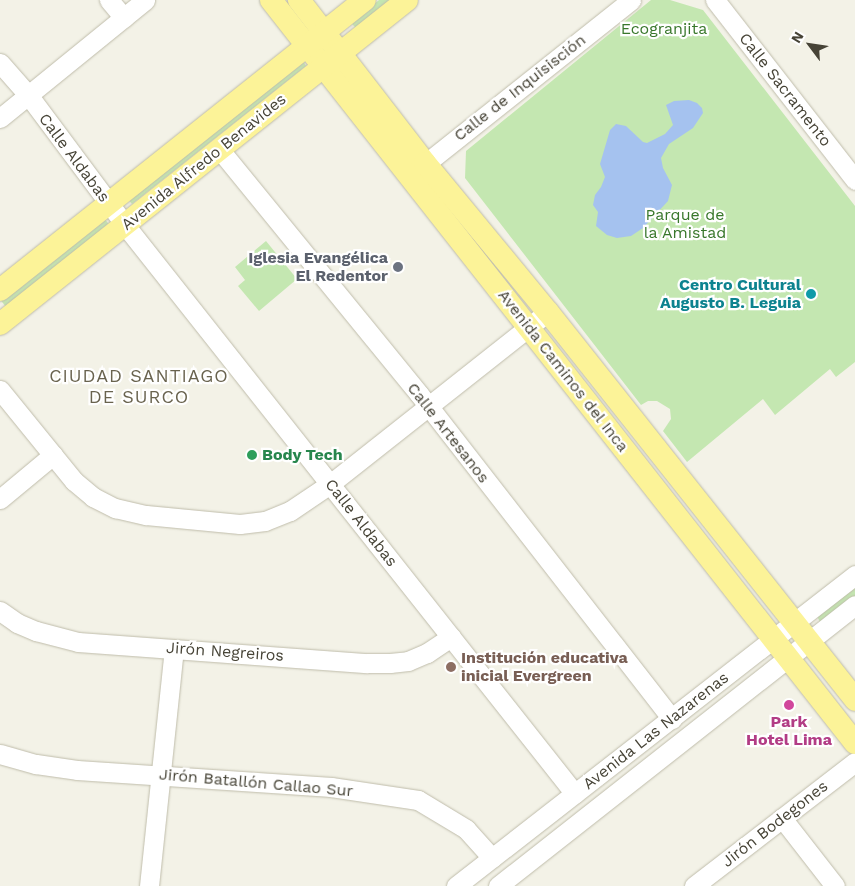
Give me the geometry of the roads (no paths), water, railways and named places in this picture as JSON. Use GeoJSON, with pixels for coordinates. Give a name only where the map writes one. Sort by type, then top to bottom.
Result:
{"type":"FeatureCollection","features":[{"type":"Feature","properties":{"kind":"main road","name":"Avenida Caminos del Inca"},"geometry":{"type":"LineString","coordinates":[[271,0],[316,40],[417,170],[529,328],[855,743]]}},
{"type":"Feature","properties":{"kind":"main road","name":"Avenida Caminos del Inca"},"geometry":{"type":"LineString","coordinates":[[298,0],[316,40]]}},
{"type":"Feature","properties":{"kind":"main road","name":"Avenida Alfredo Benavides"},"geometry":{"type":"LineString","coordinates":[[0,290],[365,0]]}},
{"type":"Feature","properties":{"kind":"main road","name":"Avenida Alfredo Benavides"},"geometry":{"type":"LineString","coordinates":[[0,324],[407,0]]}},
{"type":"Feature","properties":{"kind":"main road","name":"Avenida Caminos del Inca"},"geometry":{"type":"LineString","coordinates":[[417,170],[548,312],[807,642],[855,700]]}},
{"type":"Feature","properties":{"kind":"street"},"geometry":{"type":"LineString","coordinates":[[109,0],[124,18]]}},
{"type":"Feature","properties":{"kind":"street"},"geometry":{"type":"LineString","coordinates":[[0,118],[146,0]]}},
{"type":"Feature","properties":{"kind":"street","name":"Calle de Inquisisción"},"geometry":{"type":"LineString","coordinates":[[417,170],[631,0]]}},
{"type":"Feature","properties":{"kind":"street","name":"Calle Sacramento"},"geometry":{"type":"LineString","coordinates":[[715,0],[855,180]]}},
{"type":"Feature","properties":{"kind":"street","name":"Calle Aldabas"},"geometry":{"type":"LineString","coordinates":[[0,63],[28,96],[108,204],[576,794]]}},
{"type":"Feature","properties":{"kind":"street","name":"Calle Artesanos"},"geometry":{"type":"LineString","coordinates":[[220,150],[428,407],[672,719]]}},
{"type":"Feature","properties":{"kind":"street"},"geometry":{"type":"LineString","coordinates":[[0,390],[74,481],[92,497],[116,508],[186,520],[240,524],[265,521],[290,510],[330,484],[548,312]]}},
{"type":"Feature","properties":{"kind":"street"},"geometry":{"type":"LineString","coordinates":[[0,499],[53,455]]}},
{"type":"Feature","properties":{"kind":"street","name":"Avenida Las Nazarenas"},"geometry":{"type":"LineString","coordinates":[[456,886],[855,575]]}},
{"type":"Feature","properties":{"kind":"street","name":"Avenida Las Nazarenas"},"geometry":{"type":"LineString","coordinates":[[498,886],[855,605]]}},
{"type":"Feature","properties":{"kind":"street","name":"Jirón Negreiros"},"geometry":{"type":"LineString","coordinates":[[0,611],[17,623],[59,639],[174,649],[390,663],[408,661],[427,653],[451,637]]}},
{"type":"Feature","properties":{"kind":"street"},"geometry":{"type":"LineString","coordinates":[[149,886],[174,649]]}},
{"type":"Feature","properties":{"kind":"street","name":"Jirón Batallón Callao Sur"},"geometry":{"type":"LineString","coordinates":[[0,754],[36,764],[77,770],[331,787],[418,800],[466,829],[492,858]]}},
{"type":"Feature","properties":{"kind":"street","name":"Jirón Bodegones"},"geometry":{"type":"LineString","coordinates":[[699,884],[855,762]]}},
{"type":"Feature","properties":{"kind":"street"},"geometry":{"type":"LineString","coordinates":[[782,818],[835,886]]}},
{"type":"Feature","properties":{"kind":"water"},"geometry":{"type":"Polygon","coordinates":[[[689,100],[697,103],[702,108],[703,113],[693,128],[669,144],[661,158],[663,168],[672,185],[668,201],[643,228],[631,236],[617,238],[607,235],[596,226],[598,212],[593,205],[595,195],[605,177],[600,164],[610,130],[616,124],[626,126],[643,142],[647,143],[665,134],[673,125],[666,105],[674,101],[689,100]]]}},
{"type":"Feature","properties":{"kind":"place","name":"Iglesia Evangélica El Redentor"},"geometry":{"type":"Point","coordinates":[398,267]}},
{"type":"Feature","properties":{"kind":"place","name":"Centro Cultural Augusto B. Leguia"},"geometry":{"type":"Point","coordinates":[811,294]}},
{"type":"Feature","properties":{"kind":"place","name":"Body Tech"},"geometry":{"type":"Point","coordinates":[252,455]}},
{"type":"Feature","properties":{"kind":"place","name":"Institución educativa inicial Evergreen"},"geometry":{"type":"Point","coordinates":[451,667]}},
{"type":"Feature","properties":{"kind":"place","name":"Park Hotel Lima"},"geometry":{"type":"Point","coordinates":[789,705]}},
{"type":"Feature","properties":{"kind":"district","name":"CIUDAD SANTIAGO DE SURCO"},"geometry":{"type":"Point","coordinates":[139,387]}},
{"type":"Feature","properties":{"kind":"park label","name":"Ecogranjita"},"geometry":{"type":"Point","coordinates":[664,29]}},
{"type":"Feature","properties":{"kind":"park label","name":"Parque de la Amistad"},"geometry":{"type":"Point","coordinates":[685,224]}}]}
